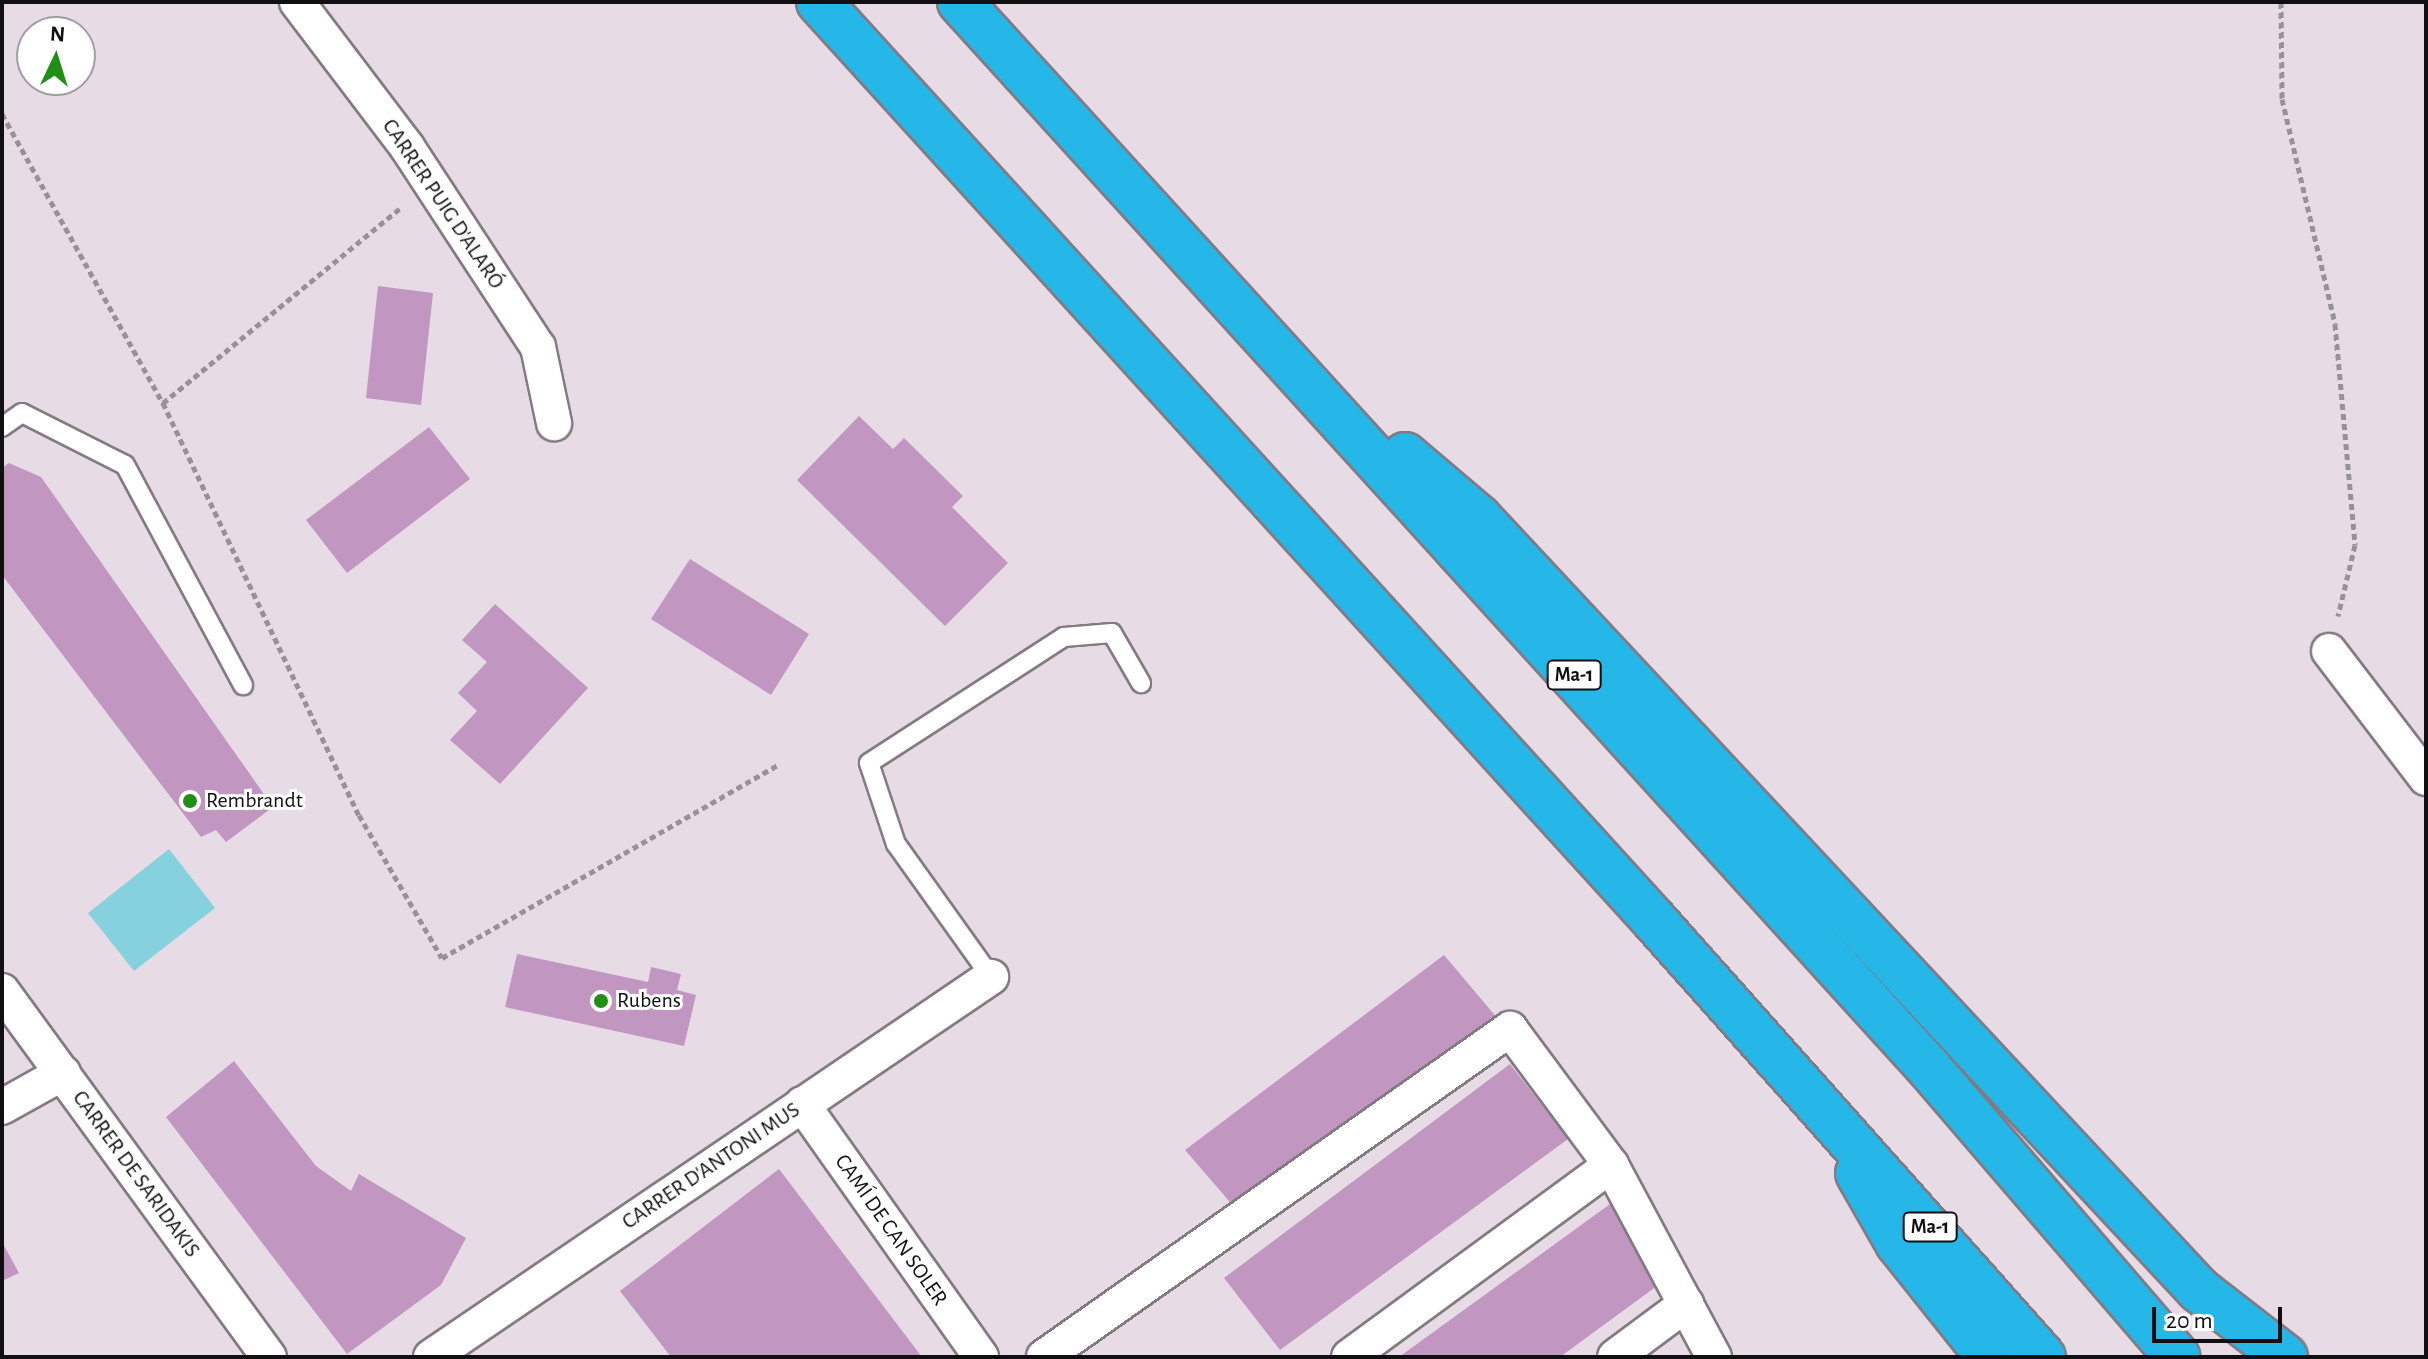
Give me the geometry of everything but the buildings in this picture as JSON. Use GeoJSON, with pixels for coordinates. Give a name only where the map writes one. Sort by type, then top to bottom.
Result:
{"type":"FeatureCollection","features":[{"type":"Feature","properties":{"kind":"highway","name":"Ma-1"},"geometry":{"type":"LineString","coordinates":[[819,2],[1815,1098],[2043,1357]]}},
{"type":"Feature","properties":{"kind":"highway","name":"Ma-1"},"geometry":{"type":"LineString","coordinates":[[960,2],[1929,1068],[2178,1357]]}},
{"type":"Feature","properties":{"kind":"highway"},"geometry":{"type":"LineString","coordinates":[[1268,340],[1479,518],[2199,1290],[2285,1357]]}},
{"type":"Feature","properties":{"kind":"highway"},"geometry":{"type":"LineString","coordinates":[[1815,1098],[1898,1243],[1989,1357]]}},
{"type":"Feature","properties":{"kind":"street","name":"CARRER PUIG D'ALARÓ"},"geometry":{"type":"LineString","coordinates":[[297,2],[431,183],[538,347],[554,423]]}},
{"type":"Feature","properties":{"kind":"street"},"geometry":{"type":"LineString","coordinates":[[2329,651],[2426,778]]}},
{"type":"Feature","properties":{"kind":"street","name":"CARRER D'ANTONI MUS"},"geometry":{"type":"LineString","coordinates":[[431,1357],[991,977]]}},
{"type":"Feature","properties":{"kind":"street","name":"CARRER DE SARIDAKIS"},"geometry":{"type":"LineString","coordinates":[[2,991],[269,1357]]}},
{"type":"Feature","properties":{"kind":"street"},"geometry":{"type":"LineString","coordinates":[[1044,1357],[1510,1029],[1611,1165],[1714,1357]]}},
{"type":"Feature","properties":{"kind":"street"},"geometry":{"type":"LineString","coordinates":[[2,1107],[63,1073]]}},
{"type":"Feature","properties":{"kind":"street","name":"CAMÍ DE CAN SOLER"},"geometry":{"type":"LineString","coordinates":[[802,1104],[981,1357]]}},
{"type":"Feature","properties":{"kind":"street"},"geometry":{"type":"LineString","coordinates":[[1349,1357],[1611,1165]]}},
{"type":"Feature","properties":{"kind":"street"},"geometry":{"type":"LineString","coordinates":[[1615,1357],[1686,1304]]}},
{"type":"Feature","properties":{"kind":"lane"},"geometry":{"type":"LineString","coordinates":[[2,427],[22,413],[125,465],[243,685]]}},
{"type":"Feature","properties":{"kind":"lane"},"geometry":{"type":"LineString","coordinates":[[991,977],[896,844],[869,763],[1064,637],[1112,633],[1141,683]]}},
{"type":"Feature","properties":{"kind":"path"},"geometry":{"type":"LineString","coordinates":[[2281,2],[2282,99],[2335,324],[2355,545],[2329,651]]}},
{"type":"Feature","properties":{"kind":"path"},"geometry":{"type":"LineString","coordinates":[[2,114],[163,403],[359,815],[442,958],[779,764]]}},
{"type":"Feature","properties":{"kind":"path"},"geometry":{"type":"LineString","coordinates":[[163,403],[431,183]]}},
{"type":"Feature","properties":{"kind":"water"},"geometry":{"type":"Polygon","coordinates":[[[169,849],[215,908],[134,971],[88,913],[169,849]]]}},
{"type":"Feature","properties":{"kind":"place","name":"Rembrandt"},"geometry":{"type":"Point","coordinates":[190,801]}},
{"type":"Feature","properties":{"kind":"place","name":"Rubens"},"geometry":{"type":"Point","coordinates":[601,1001]}}]}
